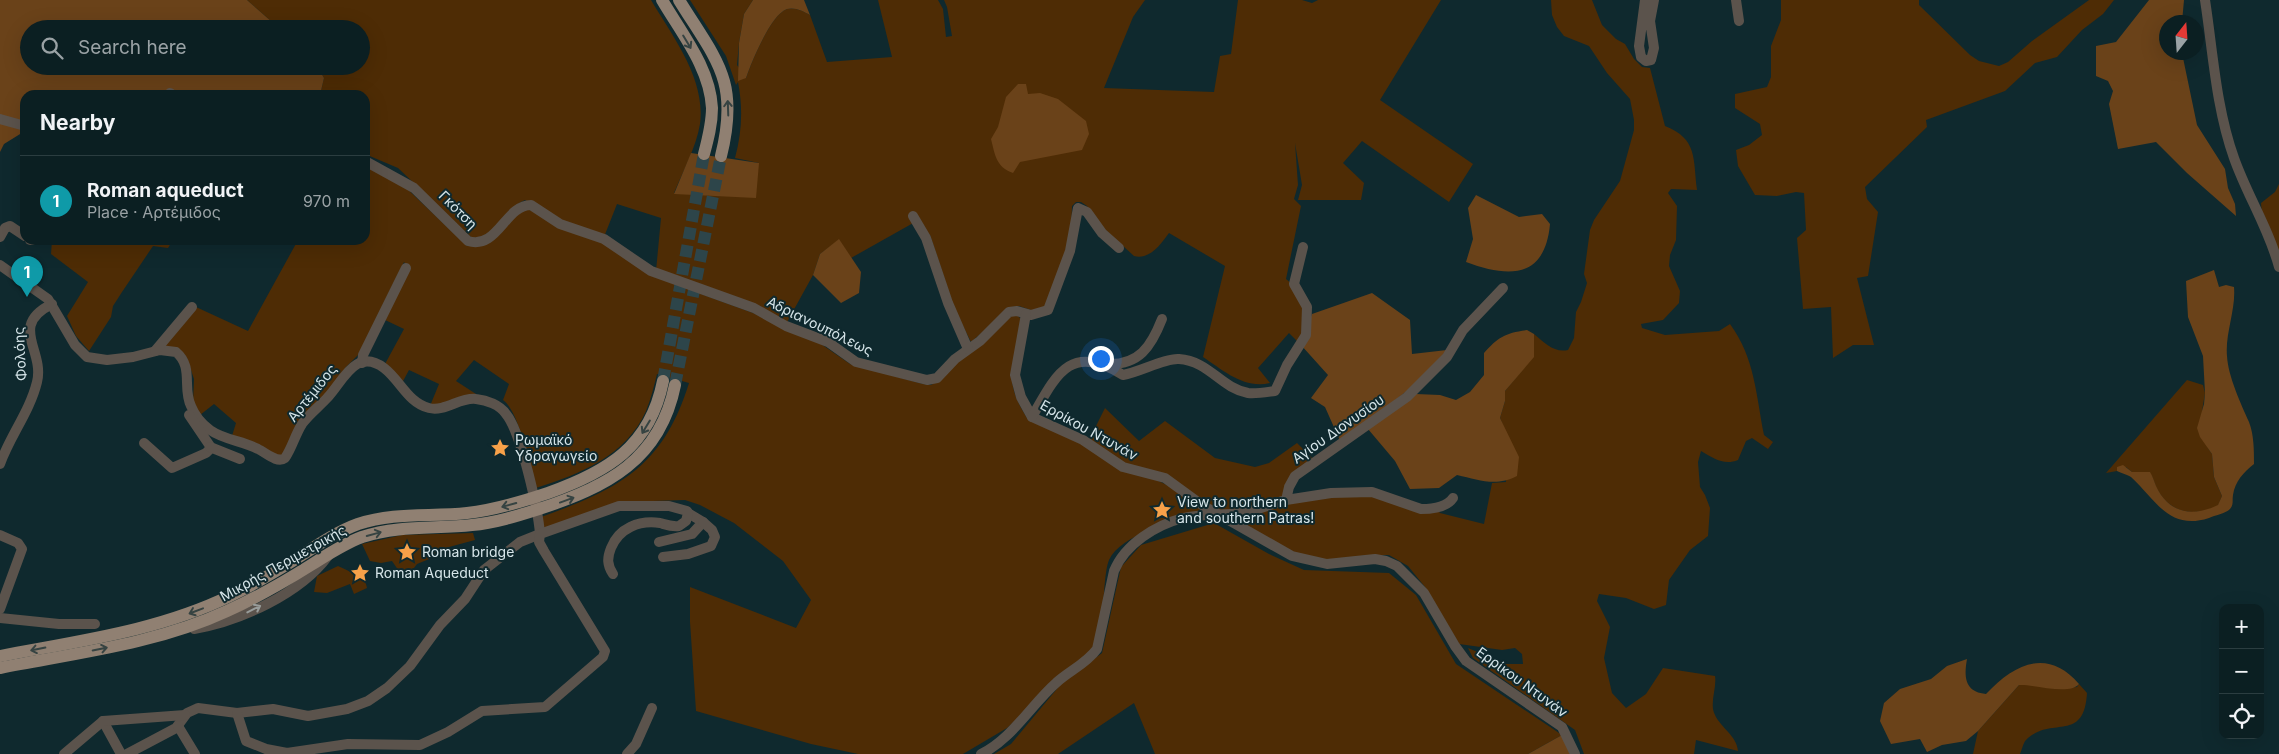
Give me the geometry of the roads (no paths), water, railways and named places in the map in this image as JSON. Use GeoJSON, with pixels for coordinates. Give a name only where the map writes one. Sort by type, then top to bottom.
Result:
{"type":"FeatureCollection","features":[{"type":"Feature","properties":{"kind":"main road"},"geometry":{"type":"LineString","coordinates":[[662,0],[700,63],[708,84],[712,108],[704,154]]}},
{"type":"Feature","properties":{"kind":"main road"},"geometry":{"type":"LineString","coordinates":[[679,0],[707,42],[723,76],[728,114],[721,156]]}},
{"type":"Feature","properties":{"kind":"main road","name":"Μικρής Περιμετρικής"},"geometry":{"type":"LineString","coordinates":[[0,656],[102,637],[187,614],[250,586],[329,538],[358,524],[400,515],[484,511],[527,500],[579,481],[608,466],[636,441],[655,411],[669,383],[666,418],[648,448],[621,472],[586,492],[551,505],[488,523],[404,529],[377,533],[356,540],[254,598],[217,616],[174,632],[128,644],[0,668]]}},
{"type":"Feature","properties":{"kind":"street"},"geometry":{"type":"LineString","coordinates":[[1645,0],[1639,46],[1641,58],[1646,61],[1651,60],[1654,48],[1650,21],[1654,0]]}},
{"type":"Feature","properties":{"kind":"street"},"geometry":{"type":"LineString","coordinates":[[1736,0],[1739,21]]}},
{"type":"Feature","properties":{"kind":"street"},"geometry":{"type":"LineString","coordinates":[[2205,0],[2229,142],[2245,186],[2276,254],[2279,267]]}},
{"type":"Feature","properties":{"kind":"street"},"geometry":{"type":"LineString","coordinates":[[0,119],[20,125]]}},
{"type":"Feature","properties":{"kind":"street","name":"Γκότση"},"geometry":{"type":"LineString","coordinates":[[370,164],[414,188],[471,242],[481,242],[489,238],[517,210],[528,205]]}},
{"type":"Feature","properties":{"kind":"street","name":"Αδριανουπόλεως"},"geometry":{"type":"LineString","coordinates":[[528,205],[534,206],[560,224],[604,239],[650,271],[754,308],[786,326],[823,339],[849,358],[861,363],[932,380],[980,341],[1009,312],[1043,313],[1049,308],[1070,251],[1078,208],[1087,212],[1102,233],[1119,248]]}},
{"type":"Feature","properties":{"kind":"street"},"geometry":{"type":"LineString","coordinates":[[913,216],[930,246],[948,303],[968,349]]}},
{"type":"Feature","properties":{"kind":"street"},"geometry":{"type":"LineString","coordinates":[[0,236],[5,228],[10,226],[20,233]]}},
{"type":"Feature","properties":{"kind":"street"},"geometry":{"type":"LineString","coordinates":[[1107,364],[1123,375],[1139,372],[1176,359],[1191,360],[1201,364],[1231,386],[1249,393],[1275,391],[1287,365],[1306,335],[1307,307],[1294,284],[1303,247]]}},
{"type":"Feature","properties":{"kind":"street"},"geometry":{"type":"LineString","coordinates":[[0,265],[30,288],[44,296],[52,304],[75,345],[86,357],[106,360],[133,358],[155,351],[169,350],[182,358],[188,374],[190,406],[188,412],[191,418],[210,447],[240,459]]}},
{"type":"Feature","properties":{"kind":"street"},"geometry":{"type":"LineString","coordinates":[[237,713],[246,742],[268,753],[298,752],[348,744],[381,749],[420,745],[448,732],[485,710],[545,707],[603,657],[605,651],[539,542],[539,530],[530,482],[516,432],[504,411],[489,402],[475,398],[466,399],[439,409],[424,407],[414,401],[382,366],[370,362],[362,363],[363,355],[384,308],[406,268]]}},
{"type":"Feature","properties":{"kind":"street","name":"Αγίου Διονυσίου"},"geometry":{"type":"LineString","coordinates":[[1286,500],[1295,476],[1407,397],[1447,357],[1463,330],[1504,288]]}},
{"type":"Feature","properties":{"kind":"street","name":"Φολόης"},"geometry":{"type":"LineString","coordinates":[[0,464],[37,382],[36,359],[30,334],[32,319],[38,311],[52,304]]}},
{"type":"Feature","properties":{"kind":"street"},"geometry":{"type":"LineString","coordinates":[[155,351],[192,307]]}},
{"type":"Feature","properties":{"kind":"street","name":"Ερρίκου Ντυνάν"},"geometry":{"type":"LineString","coordinates":[[1026,314],[1015,375],[1021,397],[1032,417],[1083,440],[1124,467],[1165,478],[1193,499],[1285,553],[1300,559],[1327,564],[1375,559],[1397,566],[1424,593],[1466,661],[1562,727],[1575,754]]}},
{"type":"Feature","properties":{"kind":"street"},"geometry":{"type":"LineString","coordinates":[[1032,417],[1048,386],[1069,366],[1080,361],[1107,364],[1124,363],[1138,357],[1149,345],[1162,320]]}},
{"type":"Feature","properties":{"kind":"street","name":"Αρτέμιδος"},"geometry":{"type":"LineString","coordinates":[[190,406],[201,422],[212,431],[282,460],[287,455],[302,424],[332,393],[348,370],[362,363]]}},
{"type":"Feature","properties":{"kind":"street"},"geometry":{"type":"LineString","coordinates":[[144,443],[172,468],[206,453],[210,447]]}},
{"type":"Feature","properties":{"kind":"street"},"geometry":{"type":"LineString","coordinates":[[981,754],[1001,740],[1054,684],[1090,658],[1097,649],[1114,571],[1118,562],[1130,548],[1147,534],[1184,518],[1248,512],[1286,500],[1331,493],[1372,492],[1421,509],[1429,509],[1450,503],[1453,498]]}},
{"type":"Feature","properties":{"kind":"street"},"geometry":{"type":"LineString","coordinates":[[127,754],[178,726],[185,715],[191,710],[202,708],[237,713],[270,709],[308,716],[347,709],[374,697],[387,688],[410,666],[440,625],[465,598],[484,570],[539,530],[619,506],[673,506],[684,508],[712,530],[715,537],[711,546],[688,554],[663,557]]}},
{"type":"Feature","properties":{"kind":"street"},"geometry":{"type":"LineString","coordinates":[[613,574],[608,566],[608,555],[621,532],[647,523],[679,526],[686,521],[688,513]]}},
{"type":"Feature","properties":{"kind":"street"},"geometry":{"type":"LineString","coordinates":[[660,542],[692,534],[703,522]]}},
{"type":"Feature","properties":{"kind":"street"},"geometry":{"type":"LineString","coordinates":[[0,535],[20,544],[22,549],[0,609]]}},
{"type":"Feature","properties":{"kind":"street"},"geometry":{"type":"LineString","coordinates":[[0,618],[59,624],[95,624]]}},
{"type":"Feature","properties":{"kind":"street"},"geometry":{"type":"LineString","coordinates":[[627,754],[636,744],[652,708]]}},
{"type":"Feature","properties":{"kind":"street"},"geometry":{"type":"LineString","coordinates":[[64,754],[101,722],[185,715]]}},
{"type":"Feature","properties":{"kind":"street"},"geometry":{"type":"LineString","coordinates":[[101,722],[121,754]]}},
{"type":"Feature","properties":{"kind":"street"},"geometry":{"type":"LineString","coordinates":[[178,726],[195,754]]}},
{"type":"Feature","properties":{"kind":"tunnel"},"geometry":{"type":"LineString","coordinates":[[663,381],[704,154]]}},
{"type":"Feature","properties":{"kind":"tunnel"},"geometry":{"type":"LineString","coordinates":[[675,385],[721,156]]}},
{"type":"Feature","properties":{"kind":"place","name":"Roman aqueduct"},"geometry":{"type":"Point","coordinates":[27,297]}},
{"type":"Feature","properties":{"kind":"place","name":"Ρωμαϊκό Υδραγωγείο"},"geometry":{"type":"Point","coordinates":[500,448]}},
{"type":"Feature","properties":{"kind":"place","name":"View to northern and southern Patras!"},"geometry":{"type":"Point","coordinates":[1162,510]}},
{"type":"Feature","properties":{"kind":"place","name":"Roman bridge"},"geometry":{"type":"Point","coordinates":[407,552]}},
{"type":"Feature","properties":{"kind":"place","name":"Roman Aqueduct"},"geometry":{"type":"Point","coordinates":[360,573]}}]}
